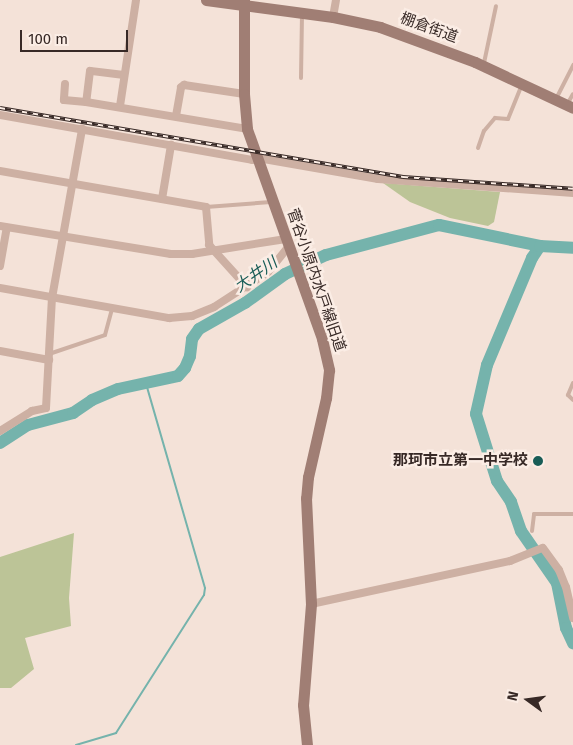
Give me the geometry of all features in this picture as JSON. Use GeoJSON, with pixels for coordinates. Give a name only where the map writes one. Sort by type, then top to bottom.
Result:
{"type":"FeatureCollection","features":[{"type":"Feature","properties":{"kind":"street"},"geometry":{"type":"LineString","coordinates":[[120,106],[136,0]]}},
{"type":"Feature","properties":{"kind":"street","name":"棚倉街道"},"geometry":{"type":"LineString","coordinates":[[206,0],[244,3],[333,17],[401,34],[484,66],[556,100],[571,102]]}},
{"type":"Feature","properties":{"kind":"street"},"geometry":{"type":"LineString","coordinates":[[333,17],[336,0]]}},
{"type":"Feature","properties":{"kind":"street","name":"菅谷小原内水戸線旧道"},"geometry":{"type":"LineString","coordinates":[[244,3],[244,94],[247,129],[322,339],[329,370],[326,398],[306,487],[312,604],[302,705],[307,745]]}},
{"type":"Feature","properties":{"kind":"street"},"geometry":{"type":"LineString","coordinates":[[86,102],[90,71],[124,75]]}},
{"type":"Feature","properties":{"kind":"street"},"geometry":{"type":"LineString","coordinates":[[65,84],[64,100],[120,106],[247,129]]}},
{"type":"Feature","properties":{"kind":"street"},"geometry":{"type":"LineString","coordinates":[[176,116],[181,87],[184,85],[244,94]]}},
{"type":"Feature","properties":{"kind":"street"},"geometry":{"type":"LineString","coordinates":[[0,115],[252,160],[258,158],[378,179],[573,193]]}},
{"type":"Feature","properties":{"kind":"street"},"geometry":{"type":"LineString","coordinates":[[0,431],[32,411],[46,408],[52,298],[82,129]]}},
{"type":"Feature","properties":{"kind":"street"},"geometry":{"type":"LineString","coordinates":[[162,199],[171,145]]}},
{"type":"Feature","properties":{"kind":"street"},"geometry":{"type":"LineString","coordinates":[[0,171],[206,207],[209,245],[212,251],[247,287]]}},
{"type":"Feature","properties":{"kind":"street"},"geometry":{"type":"LineString","coordinates":[[0,266],[4,227],[171,254],[289,247]]}},
{"type":"Feature","properties":{"kind":"street"},"geometry":{"type":"LineString","coordinates":[[0,288],[169,318],[192,316],[214,307],[247,287],[268,272],[289,247]]}},
{"type":"Feature","properties":{"kind":"street"},"geometry":{"type":"LineString","coordinates":[[0,351],[49,357]]}},
{"type":"Feature","properties":{"kind":"street"},"geometry":{"type":"LineString","coordinates":[[312,604],[510,561],[543,548],[559,570],[571,601],[573,618]]}},
{"type":"Feature","properties":{"kind":"lane"},"geometry":{"type":"LineString","coordinates":[[484,66],[496,6]]}},
{"type":"Feature","properties":{"kind":"lane"},"geometry":{"type":"LineString","coordinates":[[301,78],[302,12]]}},
{"type":"Feature","properties":{"kind":"lane"},"geometry":{"type":"LineString","coordinates":[[556,100],[573,65]]}},
{"type":"Feature","properties":{"kind":"lane"},"geometry":{"type":"LineString","coordinates":[[478,148],[484,131],[495,118],[508,119],[523,83]]}},
{"type":"Feature","properties":{"kind":"lane"},"geometry":{"type":"LineString","coordinates":[[206,207],[273,202]]}},
{"type":"Feature","properties":{"kind":"lane"},"geometry":{"type":"LineString","coordinates":[[49,357],[102,336],[107,331],[112,309]]}},
{"type":"Feature","properties":{"kind":"lane"},"geometry":{"type":"LineString","coordinates":[[573,383],[568,395],[573,400]]}},
{"type":"Feature","properties":{"kind":"lane"},"geometry":{"type":"LineString","coordinates":[[532,531],[534,514],[573,514]]}},
{"type":"Feature","properties":{"kind":"green space"},"geometry":{"type":"Polygon","coordinates":[[[383,183],[500,192],[494,222],[488,226],[450,218],[410,202],[383,183]]]}},
{"type":"Feature","properties":{"kind":"green space"},"geometry":{"type":"Polygon","coordinates":[[[74,533],[69,598],[71,626],[25,638],[34,669],[11,688],[0,688],[0,557],[74,533]]]}},
{"type":"Feature","properties":{"kind":"waterway","name":"大井川"},"geometry":{"type":"LineString","coordinates":[[0,443],[28,425],[73,413],[92,400],[118,389],[178,376],[185,368],[190,356],[192,339],[199,329],[245,303],[285,274],[326,255],[439,225],[540,246],[573,248]]}},
{"type":"Feature","properties":{"kind":"waterway"},"geometry":{"type":"LineString","coordinates":[[540,246],[532,258],[487,365],[476,414],[497,481],[511,502],[521,531],[557,583],[566,628],[573,643]]}},
{"type":"Feature","properties":{"kind":"waterway"},"geometry":{"type":"LineString","coordinates":[[76,745],[116,733],[204,595],[205,588],[146,383]]}},
{"type":"Feature","properties":{"kind":"railway"},"geometry":{"type":"LineString","coordinates":[[0,108],[403,177],[573,189]]}},
{"type":"Feature","properties":{"kind":"place","name":"那珂市立第一中学校"},"geometry":{"type":"Point","coordinates":[538,461]}}]}
